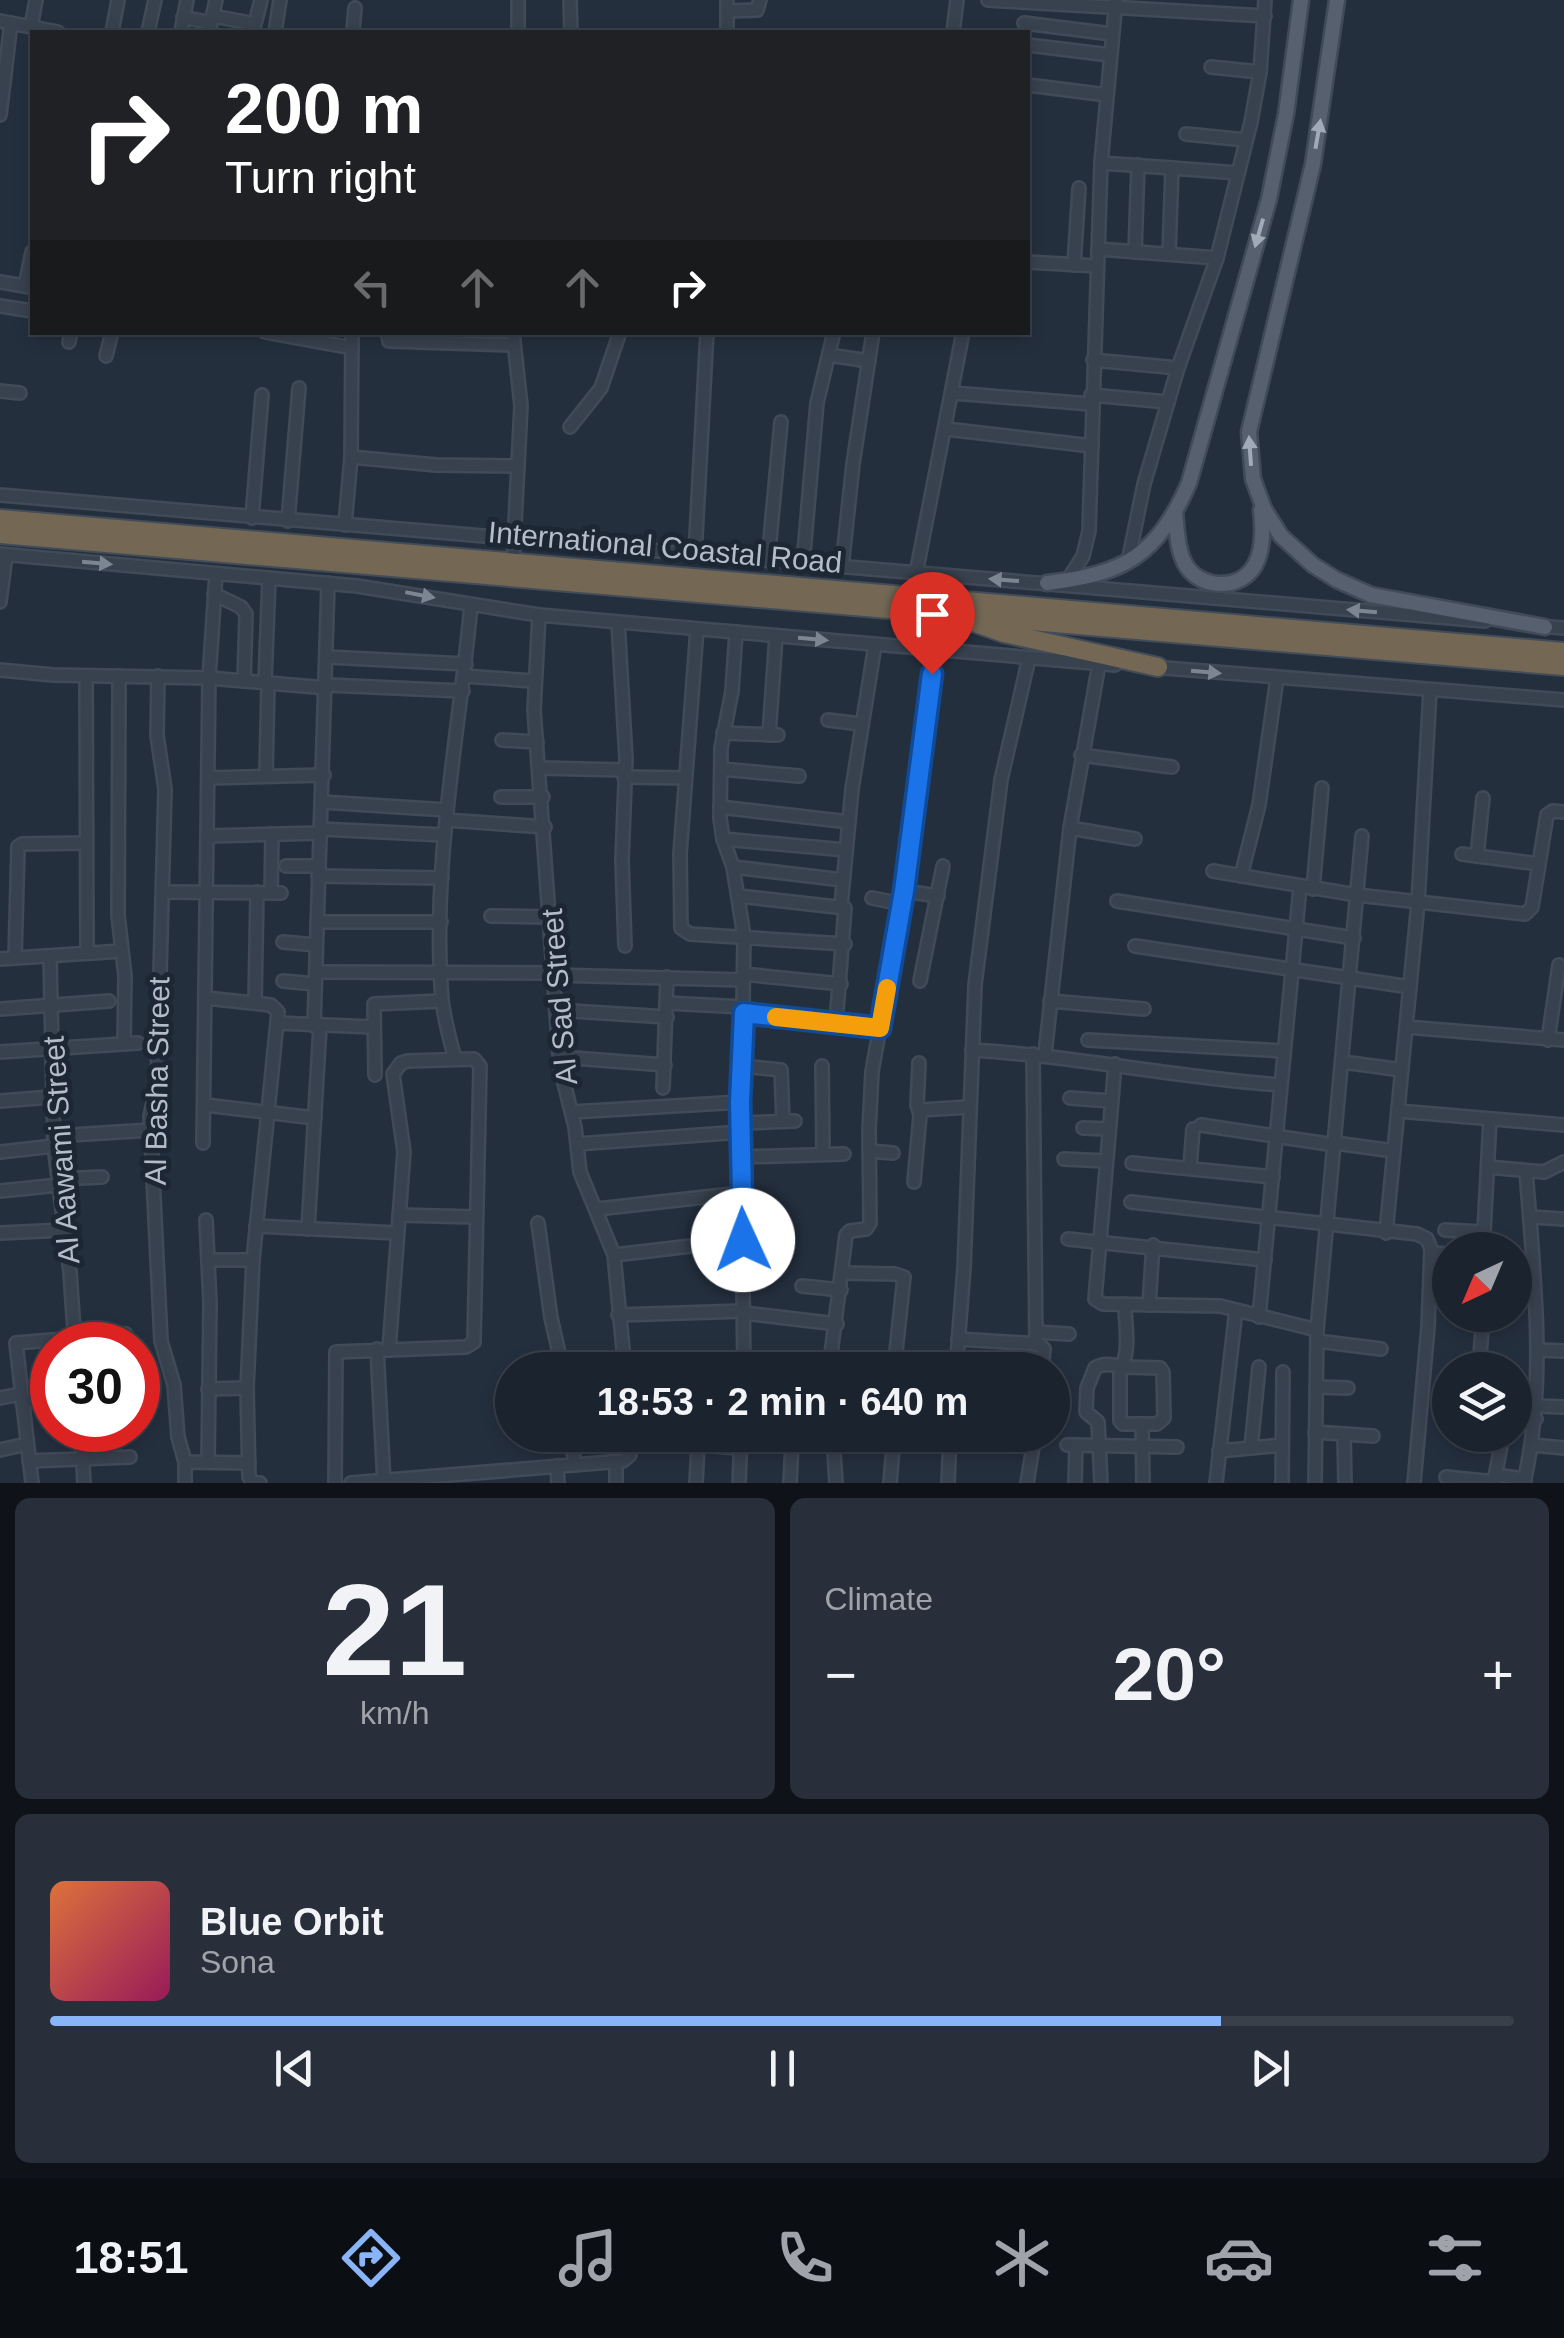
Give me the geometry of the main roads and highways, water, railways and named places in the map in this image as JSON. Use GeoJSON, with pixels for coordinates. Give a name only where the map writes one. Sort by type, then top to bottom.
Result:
{"type":"FeatureCollection","features":[{"type":"Feature","properties":{"kind":"highway","name":"International Coastal Road"},"geometry":{"type":"LineString","coordinates":[[0,518],[1564,652]]}},
{"type":"Feature","properties":{"kind":"highway","name":"International Coastal Road"},"geometry":{"type":"LineString","coordinates":[[0,534],[1564,666]]}},
{"type":"Feature","properties":{"kind":"highway"},"geometry":{"type":"LineString","coordinates":[[954,614],[1004,633],[1158,667]]}},
{"type":"Feature","properties":{"kind":"main road"},"geometry":{"type":"LineString","coordinates":[[1047,583],[1128,564],[1156,539],[1174,512],[1194,468],[1269,199],[1286,114],[1301,0]]}},
{"type":"Feature","properties":{"kind":"main road"},"geometry":{"type":"LineString","coordinates":[[1336,0],[1312,164],[1248,432],[1250,464],[1259,496],[1272,523],[1291,546],[1312,565],[1348,586],[1371,595],[1545,627]]}},
{"type":"Feature","properties":{"kind":"main road"},"geometry":{"type":"LineString","coordinates":[[1174,512],[1182,557],[1188,568],[1201,580],[1225,584],[1243,578],[1255,564],[1262,530],[1259,496]]}}]}
